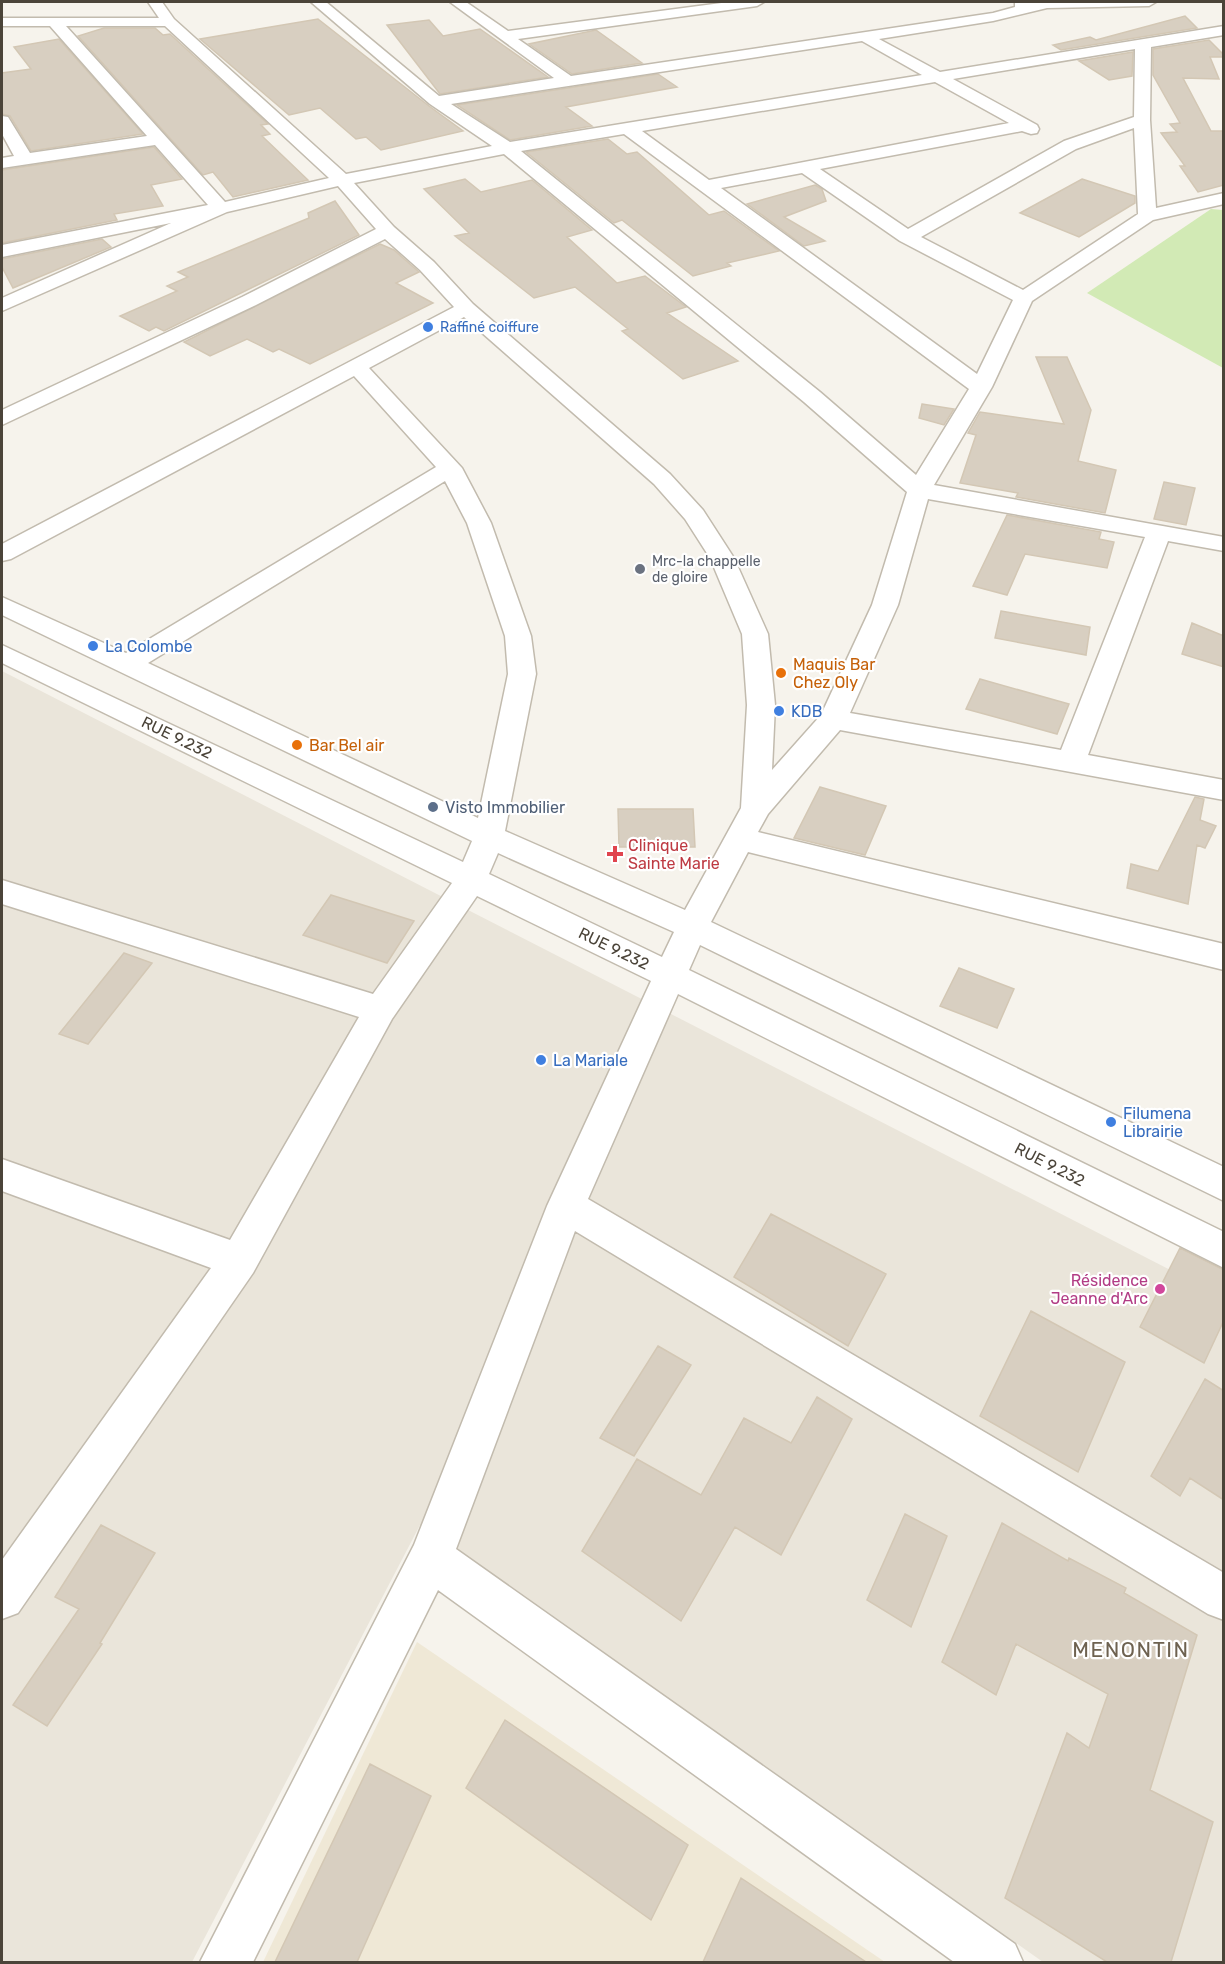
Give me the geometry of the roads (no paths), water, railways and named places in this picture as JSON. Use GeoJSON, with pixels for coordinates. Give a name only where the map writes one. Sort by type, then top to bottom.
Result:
{"type":"FeatureCollection","features":[{"type":"Feature","properties":{"kind":"street"},"geometry":{"type":"LineString","coordinates":[[155,2],[169,22],[342,180],[387,231],[427,266],[466,308],[662,479],[694,515],[722,558],[755,634],[761,705],[756,808]]}},
{"type":"Feature","properties":{"kind":"street"},"geometry":{"type":"LineString","coordinates":[[318,2],[436,101],[507,148],[812,397],[919,490],[1224,544]]}},
{"type":"Feature","properties":{"kind":"street"},"geometry":{"type":"LineString","coordinates":[[457,2],[569,82]]}},
{"type":"Feature","properties":{"kind":"street"},"geometry":{"type":"LineString","coordinates":[[507,36],[757,2]]}},
{"type":"Feature","properties":{"kind":"street"},"geometry":{"type":"LineString","coordinates":[[985,2],[1042,5],[1149,2]]}},
{"type":"Feature","properties":{"kind":"street"},"geometry":{"type":"LineString","coordinates":[[436,101],[993,17],[1042,5]]}},
{"type":"Feature","properties":{"kind":"street"},"geometry":{"type":"LineString","coordinates":[[2,22],[169,22]]}},
{"type":"Feature","properties":{"kind":"street"},"geometry":{"type":"LineString","coordinates":[[56,23],[221,208]]}},
{"type":"Feature","properties":{"kind":"street"},"geometry":{"type":"LineString","coordinates":[[2,251],[507,148],[1224,30]]}},
{"type":"Feature","properties":{"kind":"street"},"geometry":{"type":"LineString","coordinates":[[865,37],[1022,126],[1070,145]]}},
{"type":"Feature","properties":{"kind":"street"},"geometry":{"type":"LineString","coordinates":[[1143,43],[1142,120],[1147,216]]}},
{"type":"Feature","properties":{"kind":"street"},"geometry":{"type":"LineString","coordinates":[[907,237],[1070,145],[1142,120]]}},
{"type":"Feature","properties":{"kind":"street"},"geometry":{"type":"LineString","coordinates":[[2,122],[25,159]]}},
{"type":"Feature","properties":{"kind":"street"},"geometry":{"type":"LineString","coordinates":[[704,186],[1022,126]]}},
{"type":"Feature","properties":{"kind":"street"},"geometry":{"type":"LineString","coordinates":[[626,127],[981,387]]}},
{"type":"Feature","properties":{"kind":"street"},"geometry":{"type":"LineString","coordinates":[[2,163],[159,139]]}},
{"type":"Feature","properties":{"kind":"street"},"geometry":{"type":"LineString","coordinates":[[804,166],[907,237],[1024,298]]}},
{"type":"Feature","properties":{"kind":"street"},"geometry":{"type":"LineString","coordinates":[[226,1962],[431,1558],[566,1206],[692,927],[756,808],[833,719],[885,605],[919,490],[981,387],[1024,298],[1147,216],[1224,198]]}},
{"type":"Feature","properties":{"kind":"street"},"geometry":{"type":"LineString","coordinates":[[2,305],[221,208]]}},
{"type":"Feature","properties":{"kind":"street"},"geometry":{"type":"LineString","coordinates":[[2,418],[249,301],[387,231]]}},
{"type":"Feature","properties":{"kind":"street"},"geometry":{"type":"LineString","coordinates":[[2,554],[466,308]]}},
{"type":"Feature","properties":{"kind":"street"},"geometry":{"type":"LineString","coordinates":[[2,1597],[239,1261],[380,1010],[472,879],[489,836],[522,674],[518,636],[479,523],[450,468],[357,367]]}},
{"type":"Feature","properties":{"kind":"street"},"geometry":{"type":"LineString","coordinates":[[127,664],[450,468]]}},
{"type":"Feature","properties":{"kind":"street"},"geometry":{"type":"LineString","coordinates":[[1071,761],[1159,533]]}},
{"type":"Feature","properties":{"kind":"street"},"geometry":{"type":"LineString","coordinates":[[2,605],[489,836],[692,927],[1224,1185]]}},
{"type":"Feature","properties":{"kind":"street","name":"RUE 9.232"},"geometry":{"type":"LineString","coordinates":[[2,653],[670,975],[1224,1251]]}},
{"type":"Feature","properties":{"kind":"street"},"geometry":{"type":"LineString","coordinates":[[833,719],[1224,790]]}},
{"type":"Feature","properties":{"kind":"street"},"geometry":{"type":"LineString","coordinates":[[740,839],[1224,957]]}},
{"type":"Feature","properties":{"kind":"street"},"geometry":{"type":"LineString","coordinates":[[2,892],[380,1010]]}},
{"type":"Feature","properties":{"kind":"street"},"geometry":{"type":"LineString","coordinates":[[6,1182],[239,1261]]}},
{"type":"Feature","properties":{"kind":"street"},"geometry":{"type":"LineString","coordinates":[[566,1206],[1224,1598]]}},
{"type":"Feature","properties":{"kind":"street"},"geometry":{"type":"LineString","coordinates":[[431,1558],[997,1962]]}},
{"type":"Feature","properties":{"kind":"place","name":"Raffiné coiffure"},"geometry":{"type":"Point","coordinates":[428,327]}},
{"type":"Feature","properties":{"kind":"place","name":"Mrc-la chappelle de gloire"},"geometry":{"type":"Point","coordinates":[640,569]}},
{"type":"Feature","properties":{"kind":"place","name":"La Colombe"},"geometry":{"type":"Point","coordinates":[93,646]}},
{"type":"Feature","properties":{"kind":"place","name":"Maquis Bar Chez Oly"},"geometry":{"type":"Point","coordinates":[781,673]}},
{"type":"Feature","properties":{"kind":"place","name":"KDB"},"geometry":{"type":"Point","coordinates":[779,711]}},
{"type":"Feature","properties":{"kind":"place","name":"Bar Bel air"},"geometry":{"type":"Point","coordinates":[297,745]}},
{"type":"Feature","properties":{"kind":"place","name":"Visto Immobilier"},"geometry":{"type":"Point","coordinates":[433,807]}},
{"type":"Feature","properties":{"kind":"place","name":"Clinique Sainte Marie"},"geometry":{"type":"Point","coordinates":[615,854]}},
{"type":"Feature","properties":{"kind":"place","name":"La Mariale"},"geometry":{"type":"Point","coordinates":[541,1060]}},
{"type":"Feature","properties":{"kind":"place","name":"Filumena Librairie"},"geometry":{"type":"Point","coordinates":[1111,1122]}},
{"type":"Feature","properties":{"kind":"place","name":"Résidence Jeanne d'Arc"},"geometry":{"type":"Point","coordinates":[1160,1289]}},
{"type":"Feature","properties":{"kind":"district","name":"MENONTIN"},"geometry":{"type":"Point","coordinates":[1131,1650]}}]}
